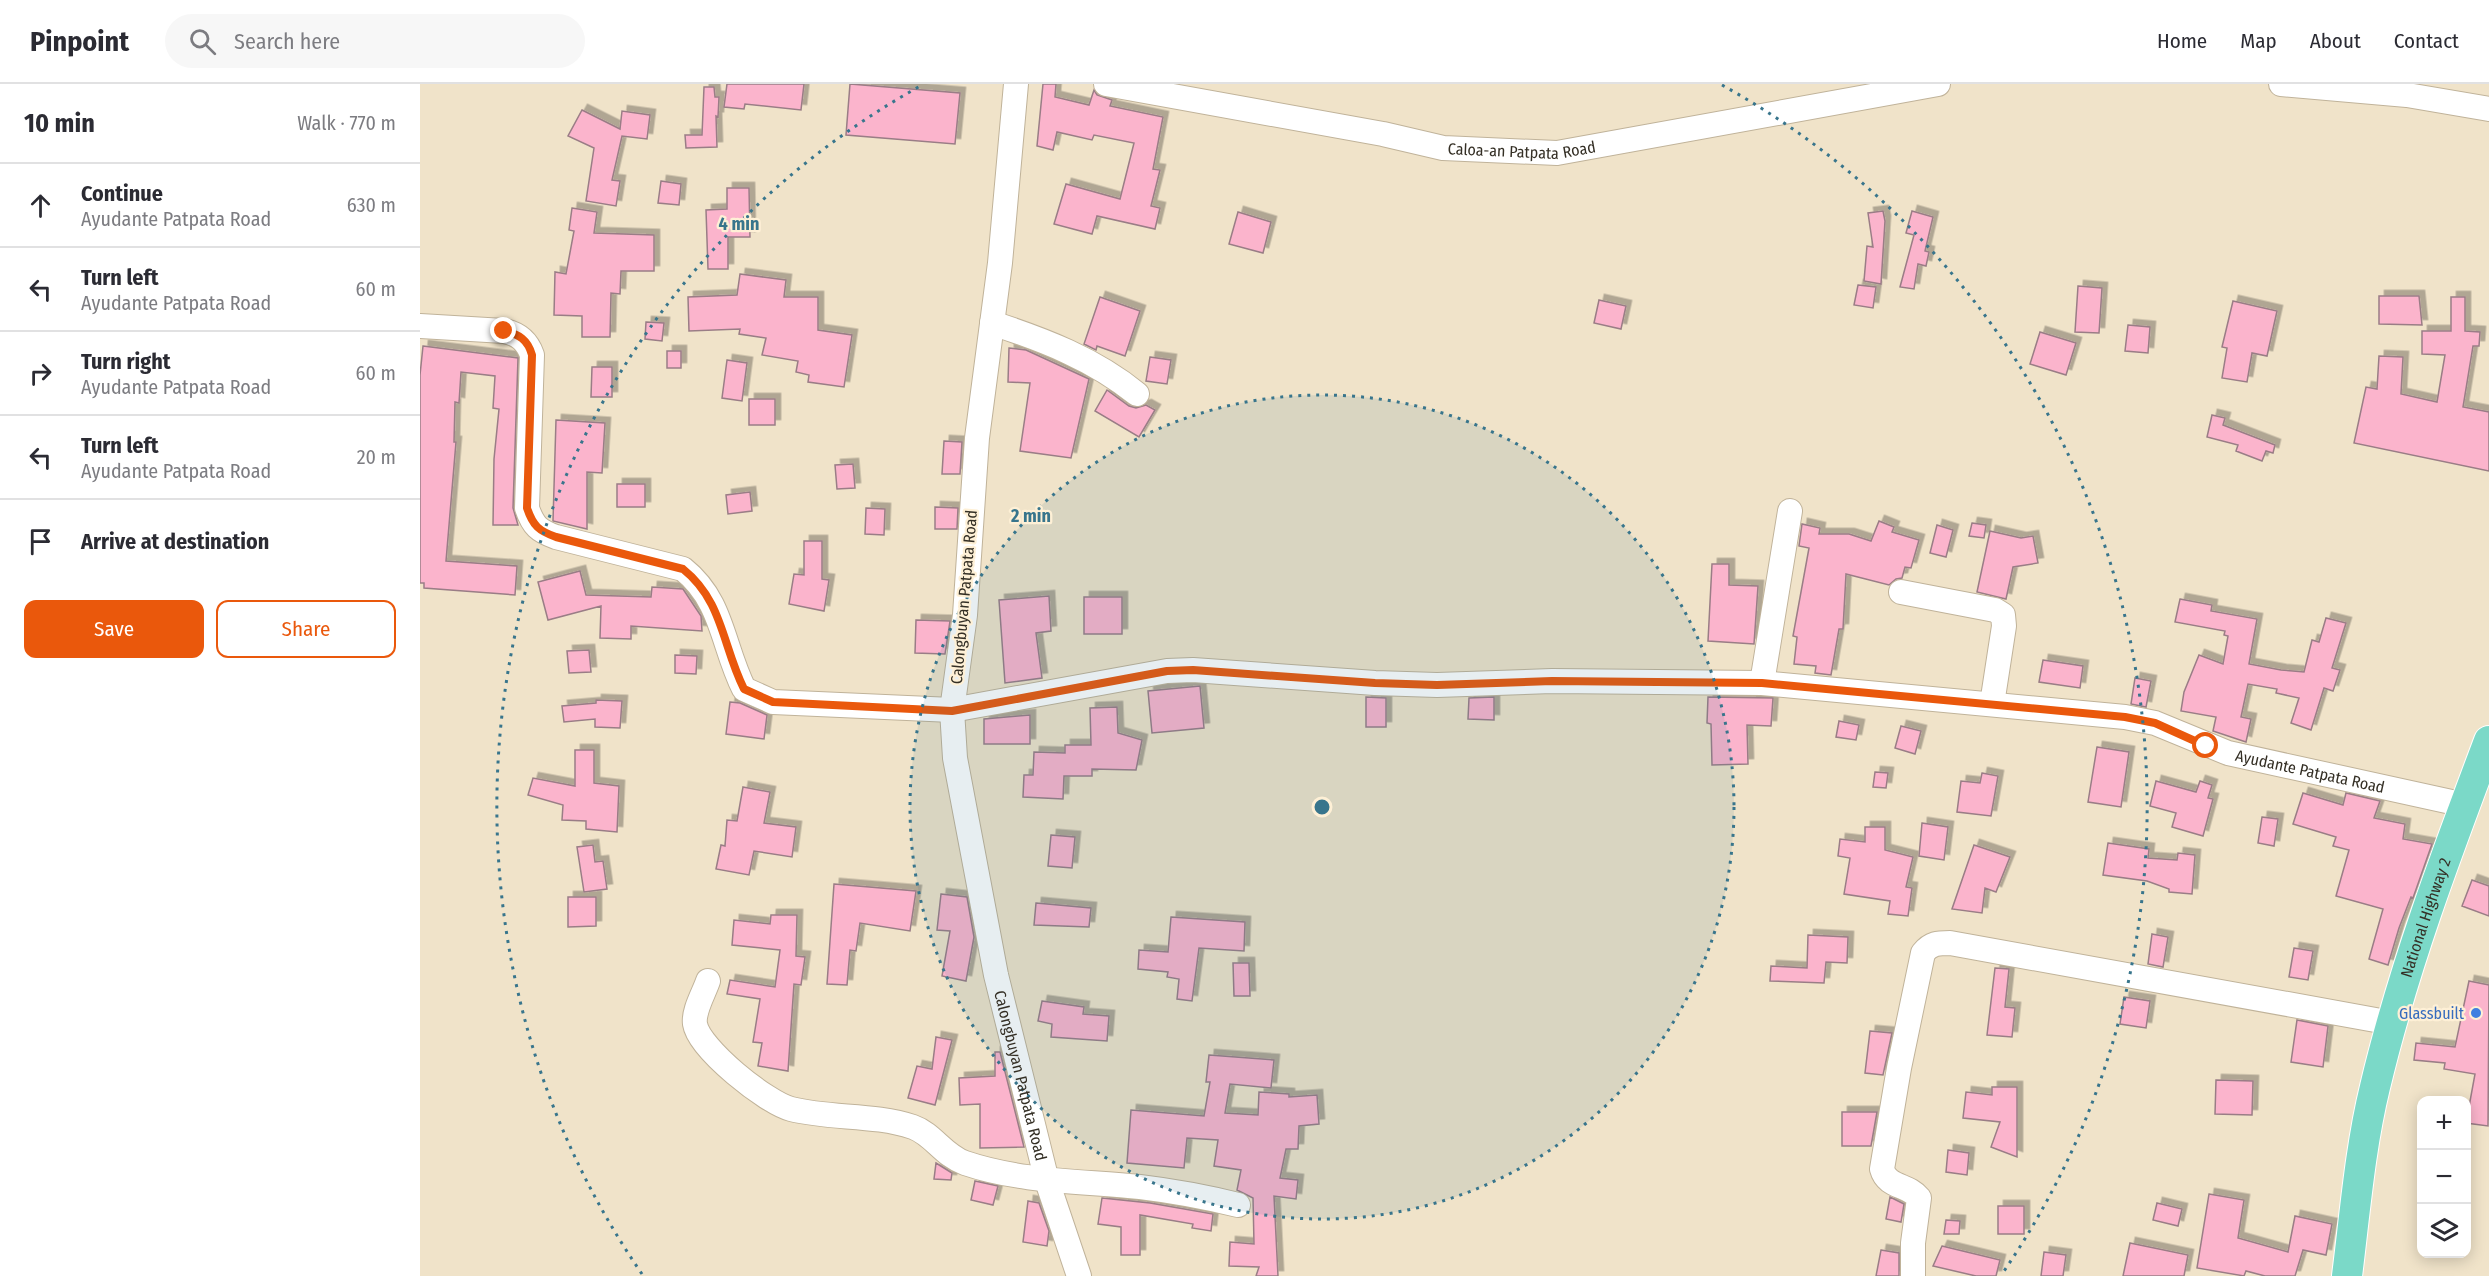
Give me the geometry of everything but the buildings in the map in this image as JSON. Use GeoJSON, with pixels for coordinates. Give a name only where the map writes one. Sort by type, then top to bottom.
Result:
{"type":"FeatureCollection","features":[{"type":"Feature","properties":{"kind":"main road","name":"National Highway 2"},"geometry":{"type":"LineString","coordinates":[[2347,1276],[2374,1089],[2417,939],[2465,805],[2482,779],[2489,741]]}},
{"type":"Feature","properties":{"kind":"street","name":"Calongbuyan Patpata Road"},"geometry":{"type":"LineString","coordinates":[[1016,84],[992,323],[977,438],[965,615],[952,711],[955,758],[996,975],[1047,1181],[1079,1276]]}},
{"type":"Feature","properties":{"kind":"street","name":"Caloa-an Patpata Road"},"geometry":{"type":"LineString","coordinates":[[1106,84],[1383,134],[1443,148],[1557,153],[1935,84]]}},
{"type":"Feature","properties":{"kind":"street"},"geometry":{"type":"LineString","coordinates":[[2281,84],[2407,95],[2489,109]]}},
{"type":"Feature","properties":{"kind":"street"},"geometry":{"type":"LineString","coordinates":[[992,323],[1088,360],[1110,372],[1137,394]]}},
{"type":"Feature","properties":{"kind":"street","name":"Ayudante Patpata Road"},"geometry":{"type":"LineString","coordinates":[[420,326],[504,331],[516,334],[527,343],[532,355],[527,508],[531,521],[538,531],[683,569],[698,580],[709,596],[744,689],[773,702],[952,711],[1167,671],[1193,670],[1375,683],[1437,685],[1552,681],[1762,683],[2081,712],[2145,721],[2228,753],[2465,805]]}},
{"type":"Feature","properties":{"kind":"street"},"geometry":{"type":"LineString","coordinates":[[1762,683],[1790,510]]}},
{"type":"Feature","properties":{"kind":"street"},"geometry":{"type":"LineString","coordinates":[[1901,592],[1995,609],[2003,615],[2004,626],[1992,705]]}},
{"type":"Feature","properties":{"kind":"street"},"geometry":{"type":"LineString","coordinates":[[1913,1276],[1919,1198],[1912,1191],[1890,1182],[1884,1176],[1882,1169],[1899,1068],[1923,953],[1928,947],[1936,943],[1950,943],[2392,1023]]}},
{"type":"Feature","properties":{"kind":"street"},"geometry":{"type":"LineString","coordinates":[[708,981],[695,1019],[699,1035],[725,1064],[765,1098],[793,1110],[836,1114],[912,1127],[927,1134],[963,1162],[1047,1181],[1139,1187],[1238,1204]]}},
{"type":"Feature","properties":{"kind":"place","name":"Glassbuilt"},"geometry":{"type":"Point","coordinates":[2476,1013]}},
{"type":"Feature","properties":{"kind":"route"},"geometry":{"type":"LineString","coordinates":[[504,331],[516,334],[527,343],[532,355],[527,508],[531,521],[538,531],[683,569],[698,580],[709,596],[718,614],[725,642],[744,689],[773,702],[952,711],[1167,671],[1193,670],[1375,683],[1437,685],[1552,681],[1762,683],[2125,717],[2155,723],[2206,746]]}}]}
